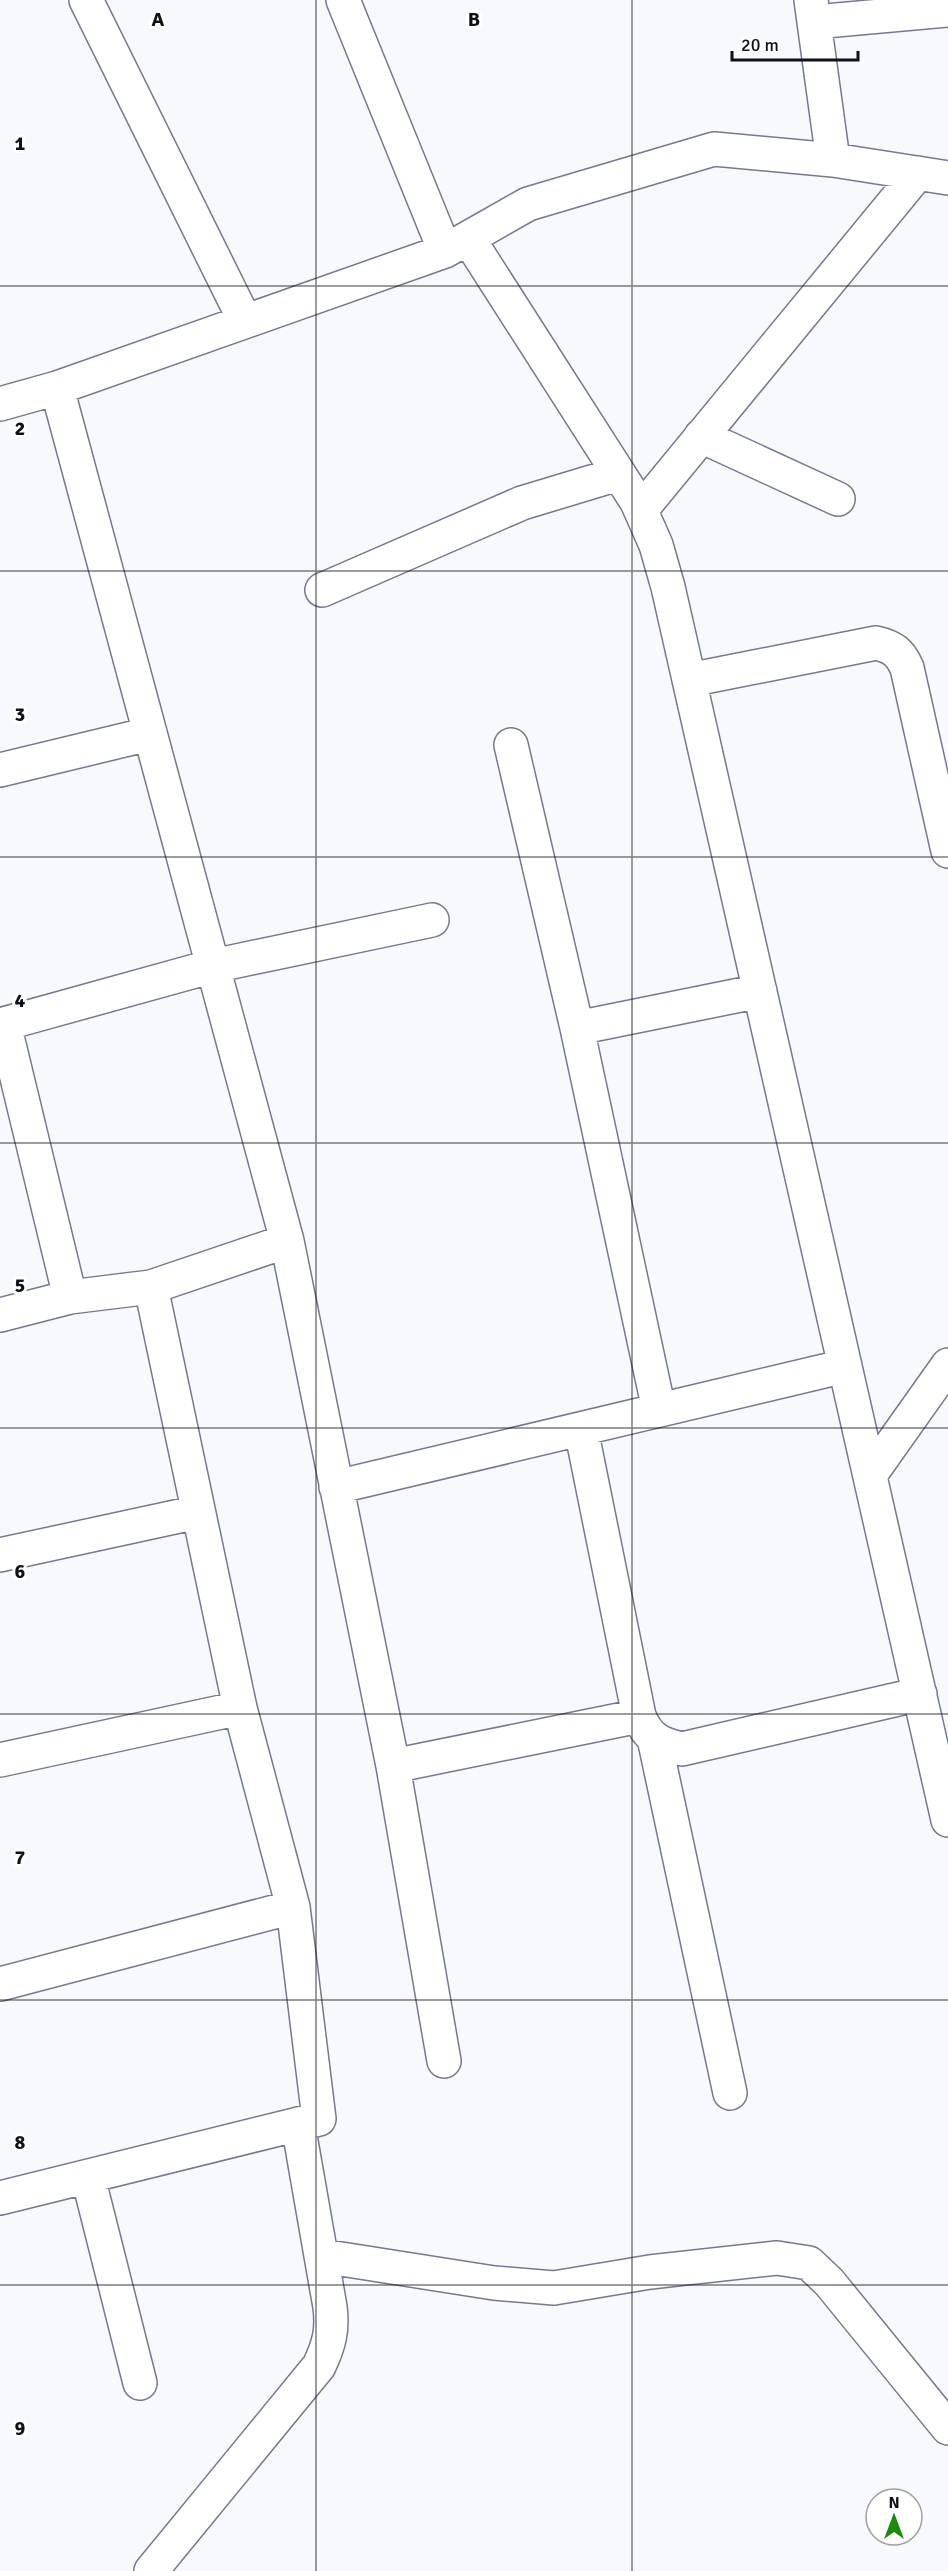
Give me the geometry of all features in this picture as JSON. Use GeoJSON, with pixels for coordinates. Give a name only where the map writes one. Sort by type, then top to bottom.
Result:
{"type":"FeatureCollection","features":[{"type":"Feature","properties":{"kind":"street"},"geometry":{"type":"LineString","coordinates":[[86,0],[246,321]]}},
{"type":"Feature","properties":{"kind":"street"},"geometry":{"type":"LineString","coordinates":[[343,0],[457,244],[618,474],[641,510],[656,545],[668,587],[920,1694],[941,1749],[948,1820]]}},
{"type":"Feature","properties":{"kind":"street"},"geometry":{"type":"LineString","coordinates":[[833,160],[812,11],[948,10]]}},
{"type":"Feature","properties":{"kind":"street"},"geometry":{"type":"LineString","coordinates":[[0,404],[57,388],[457,244],[528,204],[714,149],[833,160],[933,175]]}},
{"type":"Feature","properties":{"kind":"street"},"geometry":{"type":"LineString","coordinates":[[641,510],[701,436],[933,175]]}},
{"type":"Feature","properties":{"kind":"street"},"geometry":{"type":"LineString","coordinates":[[57,388],[287,1241],[393,1766],[444,2061]]}},
{"type":"Feature","properties":{"kind":"street"},"geometry":{"type":"LineString","coordinates":[[701,436],[838,499]]}},
{"type":"Feature","properties":{"kind":"street"},"geometry":{"type":"LineString","coordinates":[[322,590],[522,503],[618,474]]}},
{"type":"Feature","properties":{"kind":"street"},"geometry":{"type":"LineString","coordinates":[[689,680],[876,643],[892,647],[902,656],[907,669],[948,851]]}},
{"type":"Feature","properties":{"kind":"street"},"geometry":{"type":"LineString","coordinates":[[0,770],[149,734]]}},
{"type":"Feature","properties":{"kind":"street"},"geometry":{"type":"LineString","coordinates":[[511,745],[577,1028],[659,1410]]}},
{"type":"Feature","properties":{"kind":"street"},"geometry":{"type":"LineString","coordinates":[[70,1297],[2,1024],[213,966],[432,920]]}},
{"type":"Feature","properties":{"kind":"street"},"geometry":{"type":"LineString","coordinates":[[577,1028],[760,991]]}},
{"type":"Feature","properties":{"kind":"street"},"geometry":{"type":"LineString","coordinates":[[0,1315],[70,1297],[151,1287],[287,1241]]}},
{"type":"Feature","properties":{"kind":"street"},"geometry":{"type":"LineString","coordinates":[[0,2198],[319,2119],[293,1907],[240,1707],[151,1287]]}},
{"type":"Feature","properties":{"kind":"street"},"geometry":{"type":"LineString","coordinates":[[870,1475],[948,1365]]}},
{"type":"Feature","properties":{"kind":"street"},"geometry":{"type":"LineString","coordinates":[[336,1487],[845,1366]]}},
{"type":"Feature","properties":{"kind":"street"},"geometry":{"type":"LineString","coordinates":[[581,1429],[730,2094]]}},
{"type":"Feature","properties":{"kind":"street"},"geometry":{"type":"LineString","coordinates":[[0,1555],[198,1512]]}},
{"type":"Feature","properties":{"kind":"street"},"geometry":{"type":"LineString","coordinates":[[646,1727],[662,1744],[682,1749],[920,1694]]}},
{"type":"Feature","properties":{"kind":"street"},"geometry":{"type":"LineString","coordinates":[[0,1760],[240,1707]]}},
{"type":"Feature","properties":{"kind":"street"},"geometry":{"type":"LineString","coordinates":[[393,1766],[646,1727]]}},
{"type":"Feature","properties":{"kind":"street"},"geometry":{"type":"LineString","coordinates":[[0,1984],[293,1907]]}},
{"type":"Feature","properties":{"kind":"street"},"geometry":{"type":"LineString","coordinates":[[151,2571],[319,2366],[328,2346],[332,2326],[298,2124]]}},
{"type":"Feature","properties":{"kind":"street"},"geometry":{"type":"LineString","coordinates":[[88,2177],[140,2383]]}},
{"type":"Feature","properties":{"kind":"street"},"geometry":{"type":"LineString","coordinates":[[322,2256],[494,2283],[554,2288],[650,2272],[777,2258],[808,2263],[830,2282],[948,2428]]}}]}
